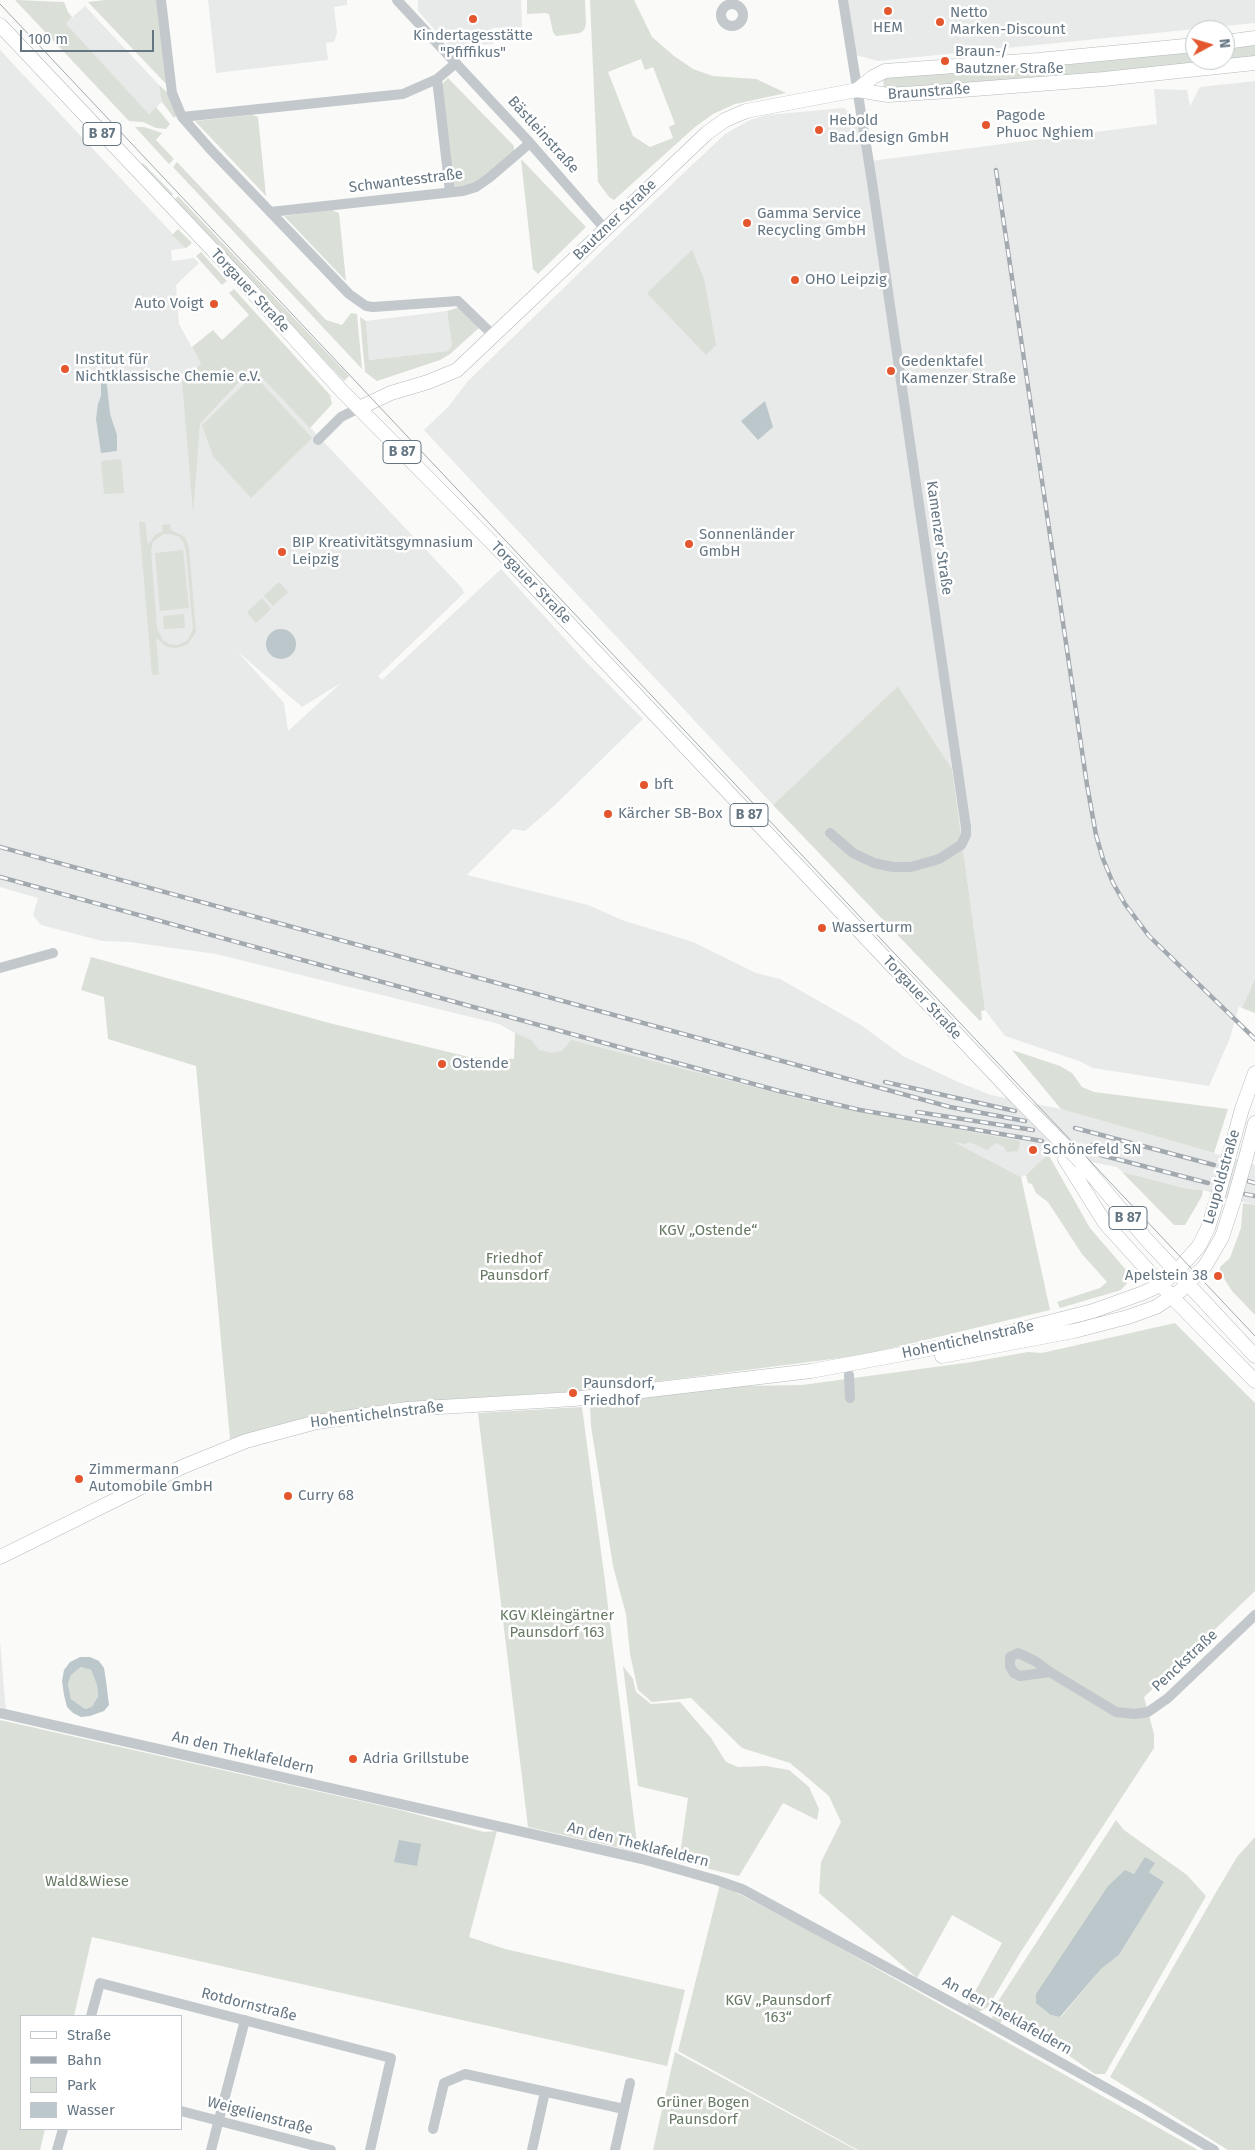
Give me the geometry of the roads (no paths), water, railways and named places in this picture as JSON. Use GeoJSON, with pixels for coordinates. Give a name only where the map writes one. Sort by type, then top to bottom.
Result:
{"type":"FeatureCollection","features":[{"type":"Feature","properties":{"kind":"main road","name":"Torgauer Straße"},"geometry":{"type":"LineString","coordinates":[[0,24],[359,408],[508,558],[1016,1098],[1081,1162],[1176,1272],[1255,1356]]}},
{"type":"Feature","properties":{"kind":"main road"},"geometry":{"type":"LineString","coordinates":[[1235,41],[1255,38]]}},
{"type":"Feature","properties":{"kind":"main road","name":"Braunstraße"},"geometry":{"type":"LineString","coordinates":[[857,90],[873,76],[886,72],[1185,46]]}},
{"type":"Feature","properties":{"kind":"main road","name":"Braunstraße"},"geometry":{"type":"LineString","coordinates":[[857,90],[882,95],[935,92],[1255,63]]}},
{"type":"Feature","properties":{"kind":"main road","name":"Bautzner Straße"},"geometry":{"type":"LineString","coordinates":[[359,408],[391,393],[451,374],[494,336],[707,133],[725,120],[760,107],[857,90]]}},
{"type":"Feature","properties":{"kind":"main road","name":"Leupoldstraße"},"geometry":{"type":"LineString","coordinates":[[1176,1272],[1199,1246],[1208,1228],[1242,1109],[1255,1074]]}},
{"type":"Feature","properties":{"kind":"main road","name":"Torgauer Straße"},"geometry":{"type":"LineString","coordinates":[[1016,1098],[1065,1159],[1106,1224],[1172,1297],[1255,1381]]}},
{"type":"Feature","properties":{"kind":"main road","name":"Leupoldstraße"},"geometry":{"type":"LineString","coordinates":[[1172,1297],[1188,1285],[1205,1266],[1216,1249],[1234,1200],[1255,1123]]}},
{"type":"Feature","properties":{"kind":"main road","name":"Hohentichelnstraße"},"geometry":{"type":"LineString","coordinates":[[0,1557],[198,1461],[270,1434],[317,1422],[407,1409],[574,1399],[751,1380],[871,1361],[983,1339],[1102,1308],[1160,1284],[1176,1272]]}},
{"type":"Feature","properties":{"kind":"main road","name":"Hohentichelnstraße"},"geometry":{"type":"LineString","coordinates":[[751,1380],[798,1381],[849,1374],[1074,1331],[1149,1310],[1172,1297]]}},
{"type":"Feature","properties":{"kind":"street"},"geometry":{"type":"LineString","coordinates":[[161,0],[172,93],[182,117],[270,212],[358,302],[373,307],[458,300],[494,336]]}},
{"type":"Feature","properties":{"kind":"street","name":"Bästleinstraße"},"geometry":{"type":"LineString","coordinates":[[397,0],[530,143],[606,229]]}},
{"type":"Feature","properties":{"kind":"street"},"geometry":{"type":"LineString","coordinates":[[843,0],[857,90]]}},
{"type":"Feature","properties":{"kind":"street"},"geometry":{"type":"LineString","coordinates":[[182,117],[403,94],[437,79],[456,63]]}},
{"type":"Feature","properties":{"kind":"street"},"geometry":{"type":"LineString","coordinates":[[437,79],[450,192]]}},
{"type":"Feature","properties":{"kind":"street","name":"Kamenzer Straße"},"geometry":{"type":"LineString","coordinates":[[830,833],[853,853],[874,864],[893,867],[925,864],[939,859],[961,845],[966,834],[964,803],[857,90]]}},
{"type":"Feature","properties":{"kind":"street","name":"Schwantesstraße"},"geometry":{"type":"LineString","coordinates":[[270,212],[450,192],[476,187],[530,143]]}},
{"type":"Feature","properties":{"kind":"street","name":"Bautzner Straße"},"geometry":{"type":"LineString","coordinates":[[318,440],[341,417],[359,408]]}},
{"type":"Feature","properties":{"kind":"street"},"geometry":{"type":"LineString","coordinates":[[0,968],[53,953]]}},
{"type":"Feature","properties":{"kind":"street"},"geometry":{"type":"LineString","coordinates":[[849,1374],[850,1398]]}},
{"type":"Feature","properties":{"kind":"street","name":"Penckstraße"},"geometry":{"type":"LineString","coordinates":[[1050,1672],[1116,1712],[1135,1714],[1148,1712],[1168,1698],[1255,1615]]}},
{"type":"Feature","properties":{"kind":"street","name":"An den Theklafeldern"},"geometry":{"type":"LineString","coordinates":[[0,1713],[642,1859],[723,1882],[742,1889],[993,2025],[1214,2150]]}},
{"type":"Feature","properties":{"kind":"street","name":"Rotdornstraße"},"geometry":{"type":"LineString","coordinates":[[91,2015],[100,1983],[391,2058],[370,2150]]}},
{"type":"Feature","properties":{"kind":"street"},"geometry":{"type":"LineString","coordinates":[[211,2150],[245,2020]]}},
{"type":"Feature","properties":{"kind":"street"},"geometry":{"type":"LineString","coordinates":[[433,2129],[444,2083],[465,2074],[624,2109]]}},
{"type":"Feature","properties":{"kind":"street"},"geometry":{"type":"LineString","coordinates":[[615,2150],[630,2083]]}},
{"type":"Feature","properties":{"kind":"street"},"geometry":{"type":"LineString","coordinates":[[532,2150],[545,2092]]}},
{"type":"Feature","properties":{"kind":"street","name":"Weigelienstraße"},"geometry":{"type":"LineString","coordinates":[[182,2111],[330,2150]]}},
{"type":"Feature","properties":{"kind":"street"},"geometry":{"type":"LineString","coordinates":[[57,2150],[63,2130]]}},
{"type":"Feature","properties":{"kind":"water"},"geometry":{"type":"Polygon","coordinates":[[[101,379],[107,385],[110,414],[117,435],[117,451],[101,453],[96,419],[101,396],[101,379]]]}},
{"type":"Feature","properties":{"kind":"water"},"geometry":{"type":"Polygon","coordinates":[[[765,401],[773,427],[758,440],[741,421],[765,401]]]}},
{"type":"Feature","properties":{"kind":"water"},"geometry":{"type":"Polygon","coordinates":[[[281,629],[287,630],[295,638],[295,650],[287,658],[281,659],[275,658],[267,650],[266,644],[267,638],[275,630],[281,629]]]}},
{"type":"Feature","properties":{"kind":"water"},"geometry":{"type":"Polygon","coordinates":[[[80,1657],[90,1657],[99,1661],[104,1668],[109,1705],[104,1711],[81,1717],[67,1707],[62,1681],[64,1670],[70,1662],[80,1657]],[[81,1667],[71,1675],[68,1684],[71,1699],[85,1709],[92,1707],[98,1696],[97,1685],[91,1670],[81,1667]]]}},
{"type":"Feature","properties":{"kind":"water"},"geometry":{"type":"Polygon","coordinates":[[[399,1840],[421,1844],[417,1866],[394,1862],[399,1840]]]}},
{"type":"Feature","properties":{"kind":"water"},"geometry":{"type":"Polygon","coordinates":[[[1145,1857],[1155,1863],[1149,1872],[1164,1882],[1119,1955],[1101,1969],[1060,2017],[1051,2015],[1036,2003],[1036,1994],[1108,1886],[1125,1870],[1134,1874],[1145,1857]]]}},
{"type":"Feature","properties":{"kind":"tram line"},"geometry":{"type":"LineString","coordinates":[[0,4],[1255,1336]]}},
{"type":"Feature","properties":{"kind":"railway"},"geometry":{"type":"LineString","coordinates":[[996,170],[1087,785],[1096,835],[1103,859],[1113,883],[1125,904],[1149,936],[1255,1039]]}},
{"type":"Feature","properties":{"kind":"railway"},"geometry":{"type":"LineString","coordinates":[[0,847],[950,1107],[1025,1121]]}},
{"type":"Feature","properties":{"kind":"railway"},"geometry":{"type":"LineString","coordinates":[[0,877],[779,1091],[860,1110],[1042,1141]]}},
{"type":"Feature","properties":{"kind":"railway"},"geometry":{"type":"LineString","coordinates":[[885,1082],[1015,1111]]}},
{"type":"Feature","properties":{"kind":"railway"},"geometry":{"type":"LineString","coordinates":[[917,1112],[1033,1130]]}},
{"type":"Feature","properties":{"kind":"railway"},"geometry":{"type":"LineString","coordinates":[[1075,1128],[1214,1165]]}},
{"type":"Feature","properties":{"kind":"railway"},"geometry":{"type":"LineString","coordinates":[[1092,1145],[1114,1151]]}},
{"type":"Feature","properties":{"kind":"railway"},"geometry":{"type":"LineString","coordinates":[[1101,1155],[1208,1183]]}},
{"type":"Feature","properties":{"kind":"railway"},"geometry":{"type":"LineString","coordinates":[[1248,1181],[1255,1183]]}},
{"type":"Feature","properties":{"kind":"railway"},"geometry":{"type":"LineString","coordinates":[[1245,1194],[1255,1196]]}},
{"type":"Feature","properties":{"kind":"place","name":"HEM"},"geometry":{"type":"Point","coordinates":[888,11]}},
{"type":"Feature","properties":{"kind":"place","name":"Kindertagesstätte \"Pfiffikus\""},"geometry":{"type":"Point","coordinates":[473,19]}},
{"type":"Feature","properties":{"kind":"place","name":"Netto Marken-Discount"},"geometry":{"type":"Point","coordinates":[940,22]}},
{"type":"Feature","properties":{"kind":"place","name":"Braun-/ Bautzner Straße"},"geometry":{"type":"Point","coordinates":[945,61]}},
{"type":"Feature","properties":{"kind":"place","name":"Pagode Phuoc Nghiem"},"geometry":{"type":"Point","coordinates":[986,125]}},
{"type":"Feature","properties":{"kind":"place","name":"Hebold Bad.design GmbH"},"geometry":{"type":"Point","coordinates":[819,130]}},
{"type":"Feature","properties":{"kind":"place","name":"Gamma Service Recycling GmbH"},"geometry":{"type":"Point","coordinates":[747,223]}},
{"type":"Feature","properties":{"kind":"place","name":"OHO Leipzig"},"geometry":{"type":"Point","coordinates":[795,280]}},
{"type":"Feature","properties":{"kind":"place","name":"Auto Voigt"},"geometry":{"type":"Point","coordinates":[214,304]}},
{"type":"Feature","properties":{"kind":"place","name":"Institut für Nichtklassische Chemie e.V."},"geometry":{"type":"Point","coordinates":[65,369]}},
{"type":"Feature","properties":{"kind":"place","name":"Gedenktafel Kamenzer Straße"},"geometry":{"type":"Point","coordinates":[891,371]}},
{"type":"Feature","properties":{"kind":"place","name":"Sonnenländer GmbH"},"geometry":{"type":"Point","coordinates":[689,544]}},
{"type":"Feature","properties":{"kind":"place","name":"BIP Kreativitätsgymnasium Leipzig"},"geometry":{"type":"Point","coordinates":[282,552]}},
{"type":"Feature","properties":{"kind":"place","name":"bft"},"geometry":{"type":"Point","coordinates":[644,785]}},
{"type":"Feature","properties":{"kind":"place","name":"Kärcher SB-Box"},"geometry":{"type":"Point","coordinates":[608,814]}},
{"type":"Feature","properties":{"kind":"place","name":"Wasserturm"},"geometry":{"type":"Point","coordinates":[822,928]}},
{"type":"Feature","properties":{"kind":"place","name":"Ostende"},"geometry":{"type":"Point","coordinates":[442,1064]}},
{"type":"Feature","properties":{"kind":"place","name":"Schönefeld SN"},"geometry":{"type":"Point","coordinates":[1033,1150]}},
{"type":"Feature","properties":{"kind":"place","name":"Apelstein 38"},"geometry":{"type":"Point","coordinates":[1218,1276]}},
{"type":"Feature","properties":{"kind":"place","name":"Paunsdorf, Friedhof"},"geometry":{"type":"Point","coordinates":[573,1393]}},
{"type":"Feature","properties":{"kind":"place","name":"Zimmermann Automobile GmbH"},"geometry":{"type":"Point","coordinates":[79,1479]}},
{"type":"Feature","properties":{"kind":"place","name":"Curry 68"},"geometry":{"type":"Point","coordinates":[288,1496]}},
{"type":"Feature","properties":{"kind":"place","name":"Adria Grillstube"},"geometry":{"type":"Point","coordinates":[353,1759]}},
{"type":"Feature","properties":{"kind":"park label","name":"KGV „Ostende“"},"geometry":{"type":"Point","coordinates":[708,1231]}},
{"type":"Feature","properties":{"kind":"park label","name":"Friedhof Paunsdorf"},"geometry":{"type":"Point","coordinates":[514,1268]}},
{"type":"Feature","properties":{"kind":"park label","name":"KGV Kleingärtner Paunsdorf 163"},"geometry":{"type":"Point","coordinates":[557,1624]}},
{"type":"Feature","properties":{"kind":"park label","name":"Wald&Wiese"},"geometry":{"type":"Point","coordinates":[87,1882]}},
{"type":"Feature","properties":{"kind":"park label","name":"KGV „Paunsdorf 163“"},"geometry":{"type":"Point","coordinates":[778,2010]}},
{"type":"Feature","properties":{"kind":"park label","name":"Grüner Bogen Paunsdorf"},"geometry":{"type":"Point","coordinates":[703,2112]}}]}
